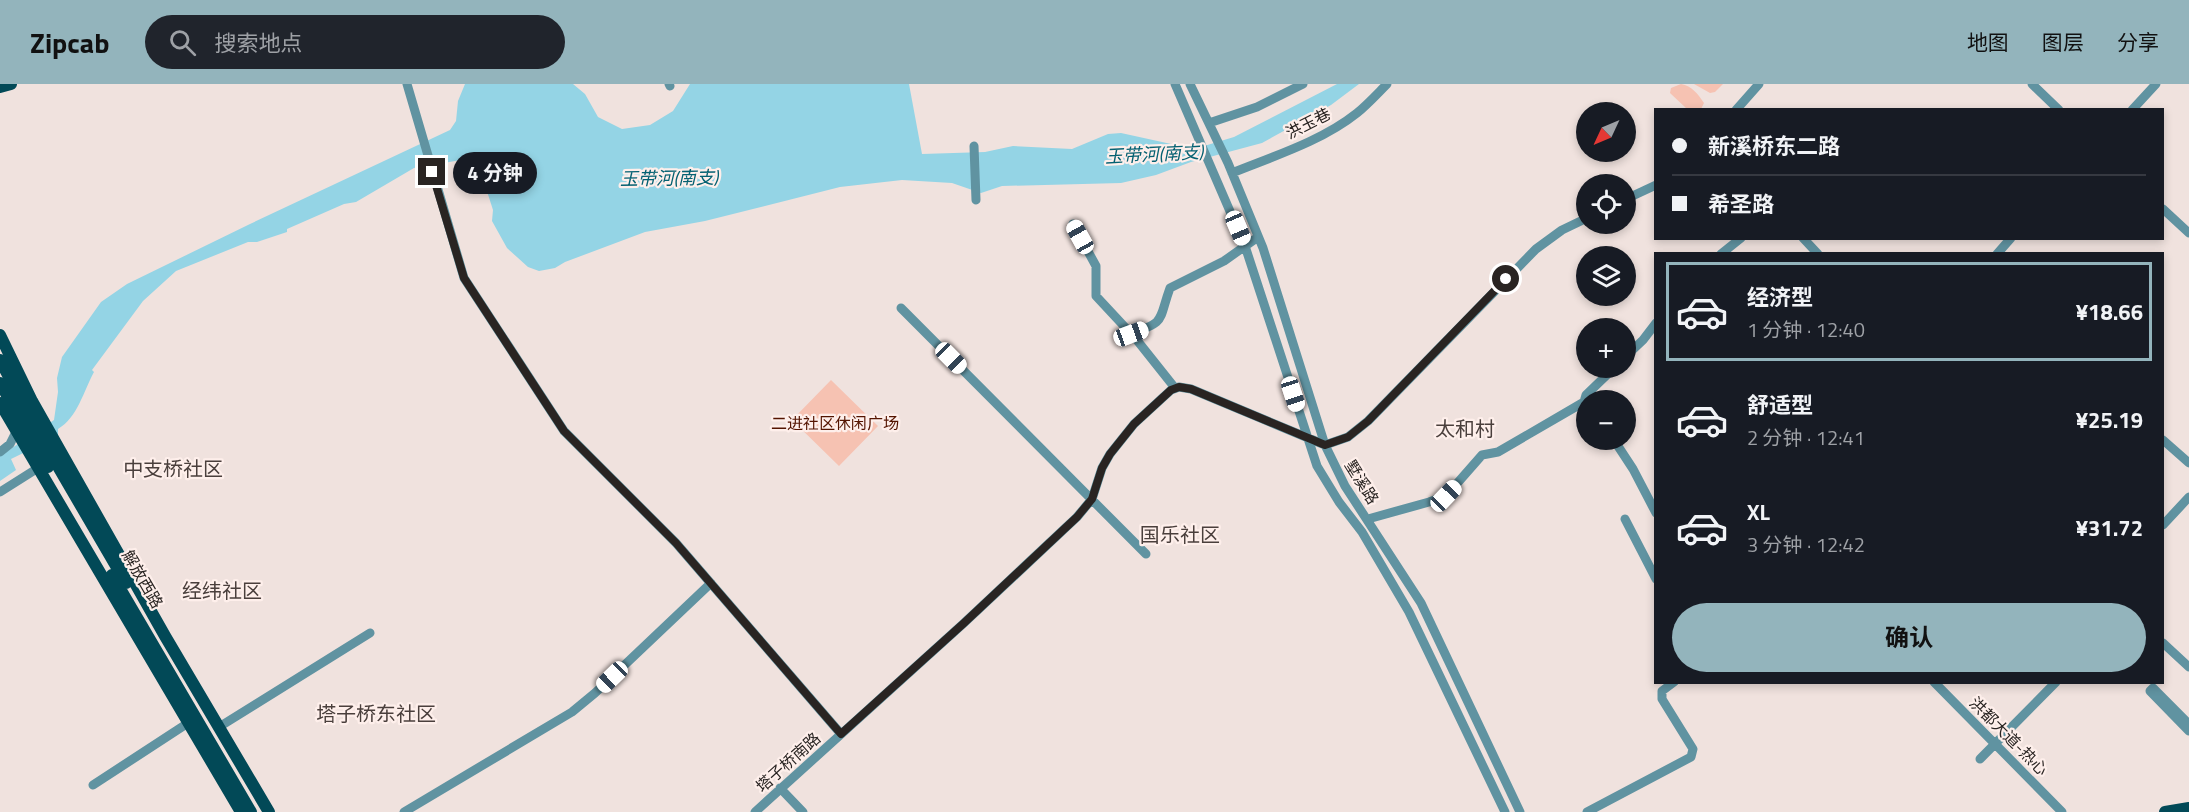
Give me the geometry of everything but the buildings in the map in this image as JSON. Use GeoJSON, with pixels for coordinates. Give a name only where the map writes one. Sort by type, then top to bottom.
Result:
{"type":"FeatureCollection","features":[{"type":"Feature","properties":{"kind":"main road"},"geometry":{"type":"LineString","coordinates":[[0,87],[11,84]]}},
{"type":"Feature","properties":{"kind":"main road"},"geometry":{"type":"LineString","coordinates":[[0,335],[24,416],[44,457],[188,723],[242,810]]}},
{"type":"Feature","properties":{"kind":"main road"},"geometry":{"type":"LineString","coordinates":[[0,360],[44,457],[165,636],[269,812]]}},
{"type":"Feature","properties":{"kind":"main road"},"geometry":{"type":"LineString","coordinates":[[0,383],[24,416]]}},
{"type":"Feature","properties":{"kind":"main road"},"geometry":{"type":"LineString","coordinates":[[0,404],[24,416]]}},
{"type":"Feature","properties":{"kind":"main road","name":"解放西路"},"geometry":{"type":"LineString","coordinates":[[44,457],[242,810]]}},
{"type":"Feature","properties":{"kind":"main road","name":"解放西路"},"geometry":{"type":"LineString","coordinates":[[44,457],[260,812]]}},
{"type":"Feature","properties":{"kind":"main road"},"geometry":{"type":"LineString","coordinates":[[2164,812],[2189,808]]}},
{"type":"Feature","properties":{"kind":"street"},"geometry":{"type":"LineString","coordinates":[[406,84],[464,278],[564,431],[676,543],[841,734]]}},
{"type":"Feature","properties":{"kind":"street","name":"墅溪路"},"geometry":{"type":"LineString","coordinates":[[1175,84],[1245,246],[1306,437],[1323,475],[1352,521],[1362,532],[1409,612],[1504,812]]}},
{"type":"Feature","properties":{"kind":"street","name":"墅溪路"},"geometry":{"type":"LineString","coordinates":[[1190,84],[1228,163],[1258,237],[1325,445],[1344,486],[1368,519],[1421,603],[1520,812]]}},
{"type":"Feature","properties":{"kind":"street"},"geometry":{"type":"LineString","coordinates":[[1210,126],[1257,107],[1303,84]]}},
{"type":"Feature","properties":{"kind":"street","name":"洪玉巷"},"geometry":{"type":"LineString","coordinates":[[1232,173],[1298,146],[1336,127],[1357,113],[1387,84]]}},
{"type":"Feature","properties":{"kind":"street"},"geometry":{"type":"LineString","coordinates":[[1738,108],[1759,84]]}},
{"type":"Feature","properties":{"kind":"street"},"geometry":{"type":"LineString","coordinates":[[2032,84],[2057,108]]}},
{"type":"Feature","properties":{"kind":"street"},"geometry":{"type":"LineString","coordinates":[[2134,108],[2156,84]]}},
{"type":"Feature","properties":{"kind":"street"},"geometry":{"type":"LineString","coordinates":[[974,146],[976,200]]}},
{"type":"Feature","properties":{"kind":"street"},"geometry":{"type":"LineString","coordinates":[[1636,194],[1654,186]]}},
{"type":"Feature","properties":{"kind":"street"},"geometry":{"type":"LineString","coordinates":[[2164,209],[2189,233]]}},
{"type":"Feature","properties":{"kind":"street"},"geometry":{"type":"LineString","coordinates":[[1073,224],[1096,266],[1096,296],[1175,388],[1191,389],[1325,445],[1348,437],[1368,421],[1536,249],[1562,230],[1576,223]]}},
{"type":"Feature","properties":{"kind":"street"},"geometry":{"type":"LineString","coordinates":[[1131,334],[1156,323],[1162,317],[1170,288],[1224,261],[1258,237]]}},
{"type":"Feature","properties":{"kind":"street"},"geometry":{"type":"LineString","coordinates":[[1724,252],[1739,240]]}},
{"type":"Feature","properties":{"kind":"street"},"geometry":{"type":"LineString","coordinates":[[1805,240],[1816,252]]}},
{"type":"Feature","properties":{"kind":"street"},"geometry":{"type":"LineString","coordinates":[[1999,252],[2009,240]]}},
{"type":"Feature","properties":{"kind":"street"},"geometry":{"type":"LineString","coordinates":[[901,308],[1146,554]]}},
{"type":"Feature","properties":{"kind":"street"},"geometry":{"type":"LineString","coordinates":[[1636,347],[1654,326]]}},
{"type":"Feature","properties":{"kind":"street"},"geometry":{"type":"LineString","coordinates":[[1595,390],[1605,378]]}},
{"type":"Feature","properties":{"kind":"street","name":"塔子桥南路"},"geometry":{"type":"LineString","coordinates":[[755,812],[1077,517],[1092,499],[1102,468],[1121,438],[1175,388]]}},
{"type":"Feature","properties":{"kind":"street"},"geometry":{"type":"LineString","coordinates":[[1368,519],[1446,496],[1482,455],[1498,452],[1576,407]]}},
{"type":"Feature","properties":{"kind":"street"},"geometry":{"type":"LineString","coordinates":[[0,452],[10,444],[24,416]]}},
{"type":"Feature","properties":{"kind":"street"},"geometry":{"type":"LineString","coordinates":[[2164,441],[2189,463]]}},
{"type":"Feature","properties":{"kind":"street"},"geometry":{"type":"LineString","coordinates":[[1621,450],[1654,509]]}},
{"type":"Feature","properties":{"kind":"street"},"geometry":{"type":"LineString","coordinates":[[0,492],[44,457]]}},
{"type":"Feature","properties":{"kind":"street"},"geometry":{"type":"LineString","coordinates":[[2164,524],[2189,497]]}},
{"type":"Feature","properties":{"kind":"street"},"geometry":{"type":"LineString","coordinates":[[1625,519],[1654,575]]}},
{"type":"Feature","properties":{"kind":"street"},"geometry":{"type":"LineString","coordinates":[[404,812],[572,712],[711,583]]}},
{"type":"Feature","properties":{"kind":"street"},"geometry":{"type":"LineString","coordinates":[[219,727],[370,633]]}},
{"type":"Feature","properties":{"kind":"street"},"geometry":{"type":"LineString","coordinates":[[2164,644],[2189,666]]}},
{"type":"Feature","properties":{"kind":"street"},"geometry":{"type":"LineString","coordinates":[[1587,812],[1691,757],[1694,750],[1662,699],[1662,691],[1671,684]]}},
{"type":"Feature","properties":{"kind":"street","name":"洪都大道-热心"},"geometry":{"type":"LineString","coordinates":[[1936,684],[2062,812]]}},
{"type":"Feature","properties":{"kind":"street"},"geometry":{"type":"LineString","coordinates":[[1980,759],[2054,684]]}},
{"type":"Feature","properties":{"kind":"street"},"geometry":{"type":"LineString","coordinates":[[2148,686],[2153,688],[2189,724]]}},
{"type":"Feature","properties":{"kind":"street"},"geometry":{"type":"LineString","coordinates":[[2148,686],[2150,691],[2189,731]]}},
{"type":"Feature","properties":{"kind":"street"},"geometry":{"type":"LineString","coordinates":[[93,785],[188,723]]}},
{"type":"Feature","properties":{"kind":"street"},"geometry":{"type":"LineString","coordinates":[[780,788],[803,812]]}},
{"type":"Feature","properties":{"kind":"green space"},"geometry":{"type":"Polygon","coordinates":[[[1681,84],[1692,89],[1704,103],[1702,108],[1686,108],[1670,93],[1671,88],[1681,84]]]}},
{"type":"Feature","properties":{"kind":"green space"},"geometry":{"type":"Polygon","coordinates":[[[1694,84],[1723,84],[1715,92],[1710,93],[1694,84]]]}},
{"type":"Feature","properties":{"kind":"green space","name":"二进社区休闲广场"},"geometry":{"type":"Polygon","coordinates":[[[831,380],[878,426],[839,466],[792,420],[831,380]]]}},
{"type":"Feature","properties":{"kind":"water","name":"玉带河(南支)"},"geometry":{"type":"Polygon","coordinates":[[[465,84],[573,84],[585,94],[598,117],[622,129],[650,125],[673,111],[690,84],[909,84],[922,154],[985,152],[1013,146],[1072,149],[1108,134],[1121,133],[1194,149],[1234,137],[1337,84],[1359,84],[1331,105],[1262,143],[1191,162],[1156,175],[1121,183],[1002,186],[981,193],[952,183],[902,180],[840,187],[705,221],[645,232],[565,262],[555,268],[539,271],[528,267],[507,248],[492,221],[493,210],[484,182],[474,166],[461,160],[414,168],[356,202],[344,204],[287,229],[287,232],[257,242],[248,242],[176,271],[143,301],[92,370],[94,372],[79,404],[71,418],[58,429],[58,436],[11,459],[16,470],[0,481],[0,456],[54,420],[58,392],[57,378],[62,357],[101,302],[127,284],[450,130],[456,121],[458,101],[465,84]]]}},
{"type":"Feature","properties":{"kind":"district","name":"太和村"},"geometry":{"type":"Point","coordinates":[1465,428]}},
{"type":"Feature","properties":{"kind":"district","name":"中支桥社区"},"geometry":{"type":"Point","coordinates":[173,468]}},
{"type":"Feature","properties":{"kind":"district","name":"国乐社区"},"geometry":{"type":"Point","coordinates":[1180,534]}},
{"type":"Feature","properties":{"kind":"district","name":"经纬社区"},"geometry":{"type":"Point","coordinates":[222,590]}},
{"type":"Feature","properties":{"kind":"district","name":"塔子桥东社区"},"geometry":{"type":"Point","coordinates":[376,713]}},
{"type":"Feature","properties":{"kind":"route"},"geometry":{"type":"LineString","coordinates":[[432,172],[464,278],[564,431],[676,543],[841,734],[1077,517],[1092,499],[1102,468],[1121,438],[1171,390],[1179,387],[1191,389],[1325,445],[1348,437],[1368,421],[1506,279]]}}]}
